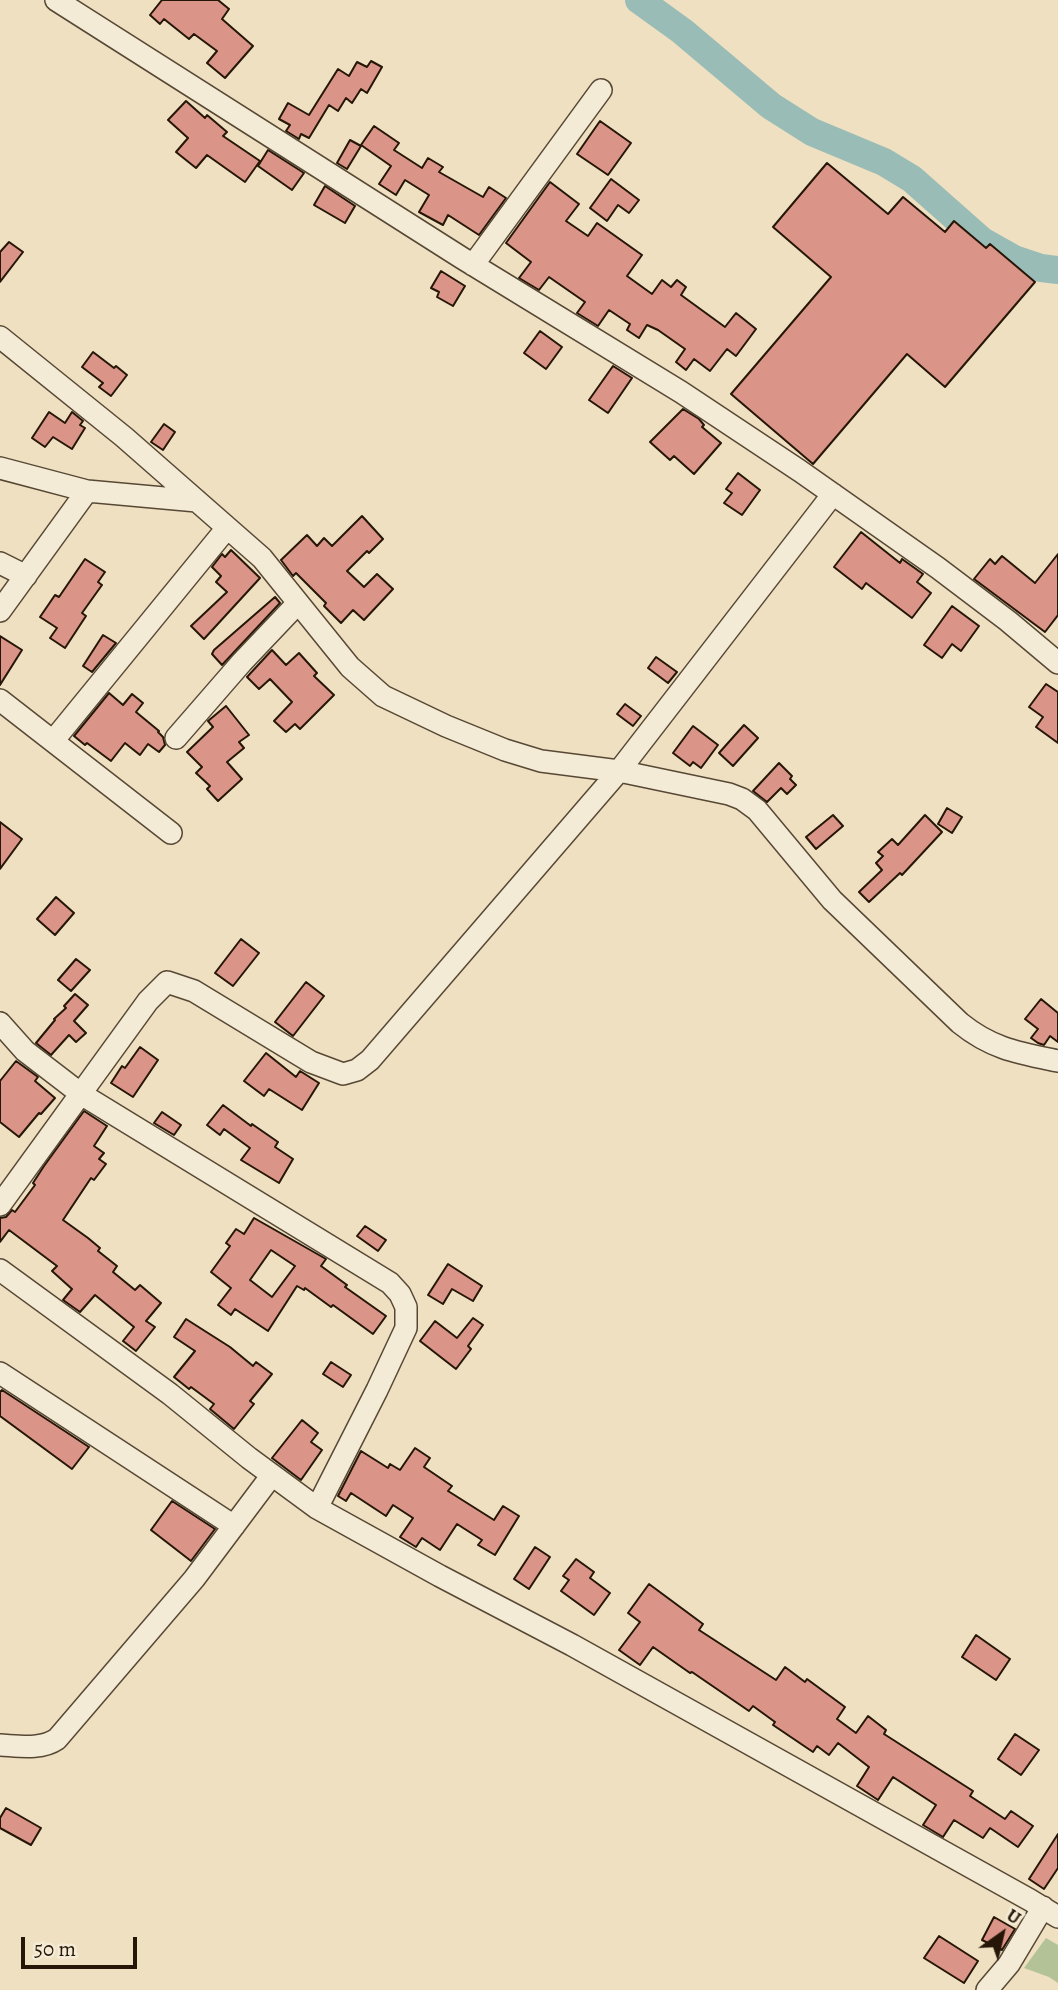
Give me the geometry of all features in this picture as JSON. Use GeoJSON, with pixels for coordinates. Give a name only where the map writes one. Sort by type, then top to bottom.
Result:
{"type":"FeatureCollection","features":[{"type":"Feature","properties":{"kind":"street"},"geometry":{"type":"LineString","coordinates":[[56,0],[474,265],[681,392],[938,568],[1058,663]]}},
{"type":"Feature","properties":{"kind":"street"},"geometry":{"type":"LineString","coordinates":[[474,265],[601,90]]}},
{"type":"Feature","properties":{"kind":"street"},"geometry":{"type":"LineString","coordinates":[[0,337],[124,437],[262,558],[350,667],[383,695],[446,726],[505,750],[541,761],[619,771],[743,799],[757,810],[832,900],[972,1033],[1004,1049],[1058,1061]]}},
{"type":"Feature","properties":{"kind":"street"},"geometry":{"type":"LineString","coordinates":[[0,468],[87,491],[197,501]]}},
{"type":"Feature","properties":{"kind":"street"},"geometry":{"type":"LineString","coordinates":[[0,611],[87,491]]}},
{"type":"Feature","properties":{"kind":"street"},"geometry":{"type":"LineString","coordinates":[[0,1205],[148,1001],[167,982],[194,991],[311,1062],[343,1074],[357,1070],[370,1060],[619,771],[833,494]]}},
{"type":"Feature","properties":{"kind":"street"},"geometry":{"type":"LineString","coordinates":[[53,741],[227,528]]}},
{"type":"Feature","properties":{"kind":"street"},"geometry":{"type":"LineString","coordinates":[[0,563],[26,576]]}},
{"type":"Feature","properties":{"kind":"street"},"geometry":{"type":"LineString","coordinates":[[176,738],[298,603]]}},
{"type":"Feature","properties":{"kind":"street"},"geometry":{"type":"LineString","coordinates":[[0,700],[171,832]]}},
{"type":"Feature","properties":{"kind":"street"},"geometry":{"type":"LineString","coordinates":[[0,1023],[25,1051],[81,1094],[390,1283],[400,1294],[406,1307],[406,1328],[317,1508]]}},
{"type":"Feature","properties":{"kind":"street"},"geometry":{"type":"LineString","coordinates":[[0,1270],[170,1394],[317,1508],[572,1645],[1051,1912],[987,1990]]}},
{"type":"Feature","properties":{"kind":"street"},"geometry":{"type":"LineString","coordinates":[[0,1373],[234,1526]]}},
{"type":"Feature","properties":{"kind":"street"},"geometry":{"type":"LineString","coordinates":[[0,1745],[40,1746],[57,1739],[194,1579],[272,1475]]}},
{"type":"Feature","properties":{"kind":"green space"},"geometry":{"type":"Polygon","coordinates":[[[1046,1938],[1058,1945],[1058,1983],[1024,1968],[1046,1938]]]}},
{"type":"Feature","properties":{"kind":"building"},"geometry":{"type":"Polygon","coordinates":[[[162,0],[218,0],[229,9],[222,19],[253,46],[225,78],[207,63],[217,51],[194,34],[189,39],[164,19],[160,24],[150,15],[162,0]]]}},
{"type":"Feature","properties":{"kind":"building"},"geometry":{"type":"Polygon","coordinates":[[[371,61],[382,67],[367,93],[361,89],[352,103],[346,98],[338,111],[329,105],[309,138],[301,134],[299,139],[286,131],[290,125],[279,119],[288,103],[309,115],[338,69],[349,76],[357,62],[367,67],[371,61]]]}},
{"type":"Feature","properties":{"kind":"building"},"geometry":{"type":"Polygon","coordinates":[[[186,101],[205,118],[207,115],[227,132],[223,136],[260,161],[245,182],[207,155],[196,168],[176,152],[188,138],[168,120],[186,101]]]}},
{"type":"Feature","properties":{"kind":"building"},"geometry":{"type":"Polygon","coordinates":[[[600,121],[631,143],[608,175],[577,154],[600,121]]]}},
{"type":"Feature","properties":{"kind":"building"},"geometry":{"type":"Polygon","coordinates":[[[374,126],[399,143],[394,150],[422,168],[428,158],[443,167],[439,172],[483,197],[489,187],[506,198],[479,235],[448,215],[443,225],[419,212],[429,195],[405,180],[396,195],[379,184],[391,166],[361,145],[374,126]]]}},
{"type":"Feature","properties":{"kind":"building"},"geometry":{"type":"Polygon","coordinates":[[[350,140],[361,146],[347,169],[337,163],[350,140]]]}},
{"type":"Feature","properties":{"kind":"building"},"geometry":{"type":"Polygon","coordinates":[[[268,150],[304,173],[292,190],[258,166],[268,150]]]}},
{"type":"Feature","properties":{"kind":"building"},"geometry":{"type":"Polygon","coordinates":[[[827,163],[888,214],[903,197],[945,232],[954,221],[986,248],[990,244],[1035,282],[945,387],[907,354],[813,464],[731,394],[831,277],[773,227],[827,163]]]}},
{"type":"Feature","properties":{"kind":"building"},"geometry":{"type":"Polygon","coordinates":[[[611,179],[639,200],[629,213],[618,205],[607,221],[590,208],[611,179]]]}},
{"type":"Feature","properties":{"kind":"building"},"geometry":{"type":"Polygon","coordinates":[[[550,182],[579,204],[566,221],[588,236],[597,223],[642,255],[627,276],[652,294],[662,280],[671,287],[677,280],[686,287],[681,295],[725,327],[736,313],[756,329],[736,356],[727,349],[710,371],[694,359],[686,370],[676,362],[685,349],[658,330],[647,325],[639,338],[627,330],[630,324],[609,310],[598,326],[577,313],[585,302],[549,277],[539,290],[519,278],[531,262],[506,243],[550,182]]]}},
{"type":"Feature","properties":{"kind":"building"},"geometry":{"type":"Polygon","coordinates":[[[325,186],[355,206],[345,223],[314,205],[325,186]]]}},
{"type":"Feature","properties":{"kind":"building"},"geometry":{"type":"Polygon","coordinates":[[[9,242],[23,252],[0,282],[0,252],[9,242]]]}},
{"type":"Feature","properties":{"kind":"building"},"geometry":{"type":"Polygon","coordinates":[[[441,271],[465,286],[453,306],[437,297],[439,292],[431,288],[441,271]]]}},
{"type":"Feature","properties":{"kind":"building"},"geometry":{"type":"Polygon","coordinates":[[[540,331],[562,347],[546,369],[524,353],[540,331]]]}},
{"type":"Feature","properties":{"kind":"building"},"geometry":{"type":"Polygon","coordinates":[[[93,352],[127,375],[111,396],[99,387],[103,383],[82,367],[93,352]]]}},
{"type":"Feature","properties":{"kind":"building"},"geometry":{"type":"Polygon","coordinates":[[[613,366],[632,378],[608,413],[589,400],[613,366]]]}},
{"type":"Feature","properties":{"kind":"building"},"geometry":{"type":"Polygon","coordinates":[[[683,409],[699,419],[704,425],[702,427],[721,443],[694,474],[674,456],[670,460],[650,442],[683,409]]]}},
{"type":"Feature","properties":{"kind":"building"},"geometry":{"type":"Polygon","coordinates":[[[49,412],[65,423],[72,412],[83,421],[80,425],[85,428],[72,449],[53,437],[45,447],[32,438],[49,412]]]}},
{"type":"Feature","properties":{"kind":"building"},"geometry":{"type":"Polygon","coordinates":[[[164,424],[175,432],[163,450],[151,442],[164,424]]]}},
{"type":"Feature","properties":{"kind":"building"},"geometry":{"type":"Polygon","coordinates":[[[738,473],[760,490],[742,515],[724,503],[732,493],[726,489],[738,473]]]}},
{"type":"Feature","properties":{"kind":"building"},"geometry":{"type":"Polygon","coordinates":[[[362,516],[383,539],[347,571],[364,587],[377,574],[393,589],[364,620],[353,610],[341,623],[324,606],[326,603],[296,573],[293,576],[281,560],[307,535],[317,546],[324,538],[332,546],[362,516]]]}},
{"type":"Feature","properties":{"kind":"building"},"geometry":{"type":"Polygon","coordinates":[[[861,532],[900,563],[902,559],[923,574],[917,582],[931,593],[912,618],[866,583],[862,589],[834,567],[861,532]]]}},
{"type":"Feature","properties":{"kind":"building"},"geometry":{"type":"Polygon","coordinates":[[[231,550],[260,578],[204,639],[191,626],[227,592],[216,582],[221,576],[212,567],[222,554],[225,557],[231,550]]]}},
{"type":"Feature","properties":{"kind":"building"},"geometry":{"type":"Polygon","coordinates":[[[1058,554],[1058,615],[1045,632],[974,579],[990,559],[995,564],[1002,556],[1035,583],[1058,554]]]}},
{"type":"Feature","properties":{"kind":"building"},"geometry":{"type":"Polygon","coordinates":[[[85,559],[105,572],[98,582],[102,585],[82,613],[86,616],[65,648],[50,638],[57,628],[40,617],[55,595],[59,597],[85,559]]]}},
{"type":"Feature","properties":{"kind":"building"},"geometry":{"type":"Polygon","coordinates":[[[275,597],[280,603],[222,665],[212,654],[214,650],[275,597]]]}},
{"type":"Feature","properties":{"kind":"building"},"geometry":{"type":"Polygon","coordinates":[[[952,606],[979,626],[961,651],[952,644],[942,658],[924,645],[952,606]]]}},
{"type":"Feature","properties":{"kind":"building"},"geometry":{"type":"Polygon","coordinates":[[[103,635],[116,643],[92,672],[83,666],[103,635]]]}},
{"type":"Feature","properties":{"kind":"building"},"geometry":{"type":"Polygon","coordinates":[[[0,636],[22,650],[0,685],[0,636]]]}},
{"type":"Feature","properties":{"kind":"building"},"geometry":{"type":"Polygon","coordinates":[[[272,650],[286,665],[299,653],[317,673],[314,676],[334,695],[300,729],[295,724],[286,732],[274,721],[292,702],[270,679],[259,689],[247,677],[272,650]]]}},
{"type":"Feature","properties":{"kind":"building"},"geometry":{"type":"Polygon","coordinates":[[[656,657],[677,672],[668,683],[648,668],[656,657]]]}},
{"type":"Feature","properties":{"kind":"building"},"geometry":{"type":"Polygon","coordinates":[[[1046,684],[1058,692],[1058,743],[1036,727],[1043,717],[1029,707],[1046,684]]]}},
{"type":"Feature","properties":{"kind":"building"},"geometry":{"type":"Polygon","coordinates":[[[109,693],[123,705],[132,694],[143,703],[136,712],[163,737],[165,745],[159,752],[148,744],[140,755],[125,743],[111,761],[74,736],[109,693]]]}},
{"type":"Feature","properties":{"kind":"building"},"geometry":{"type":"Polygon","coordinates":[[[625,704],[641,716],[633,726],[617,714],[625,704]]]}},
{"type":"Feature","properties":{"kind":"building"},"geometry":{"type":"Polygon","coordinates":[[[226,706],[249,735],[239,742],[244,748],[227,762],[242,779],[218,801],[207,789],[210,786],[196,773],[202,767],[187,752],[213,727],[208,721],[226,706]]]}},
{"type":"Feature","properties":{"kind":"building"},"geometry":{"type":"Polygon","coordinates":[[[744,725],[758,738],[733,766],[719,753],[744,725]]]}},
{"type":"Feature","properties":{"kind":"building"},"geometry":{"type":"Polygon","coordinates":[[[693,726],[718,745],[701,768],[693,762],[690,766],[673,753],[693,726]]]}},
{"type":"Feature","properties":{"kind":"building"},"geometry":{"type":"Polygon","coordinates":[[[779,763],[792,776],[790,779],[796,785],[787,794],[781,788],[767,802],[753,791],[779,763]]]}},
{"type":"Feature","properties":{"kind":"building"},"geometry":{"type":"Polygon","coordinates":[[[947,808],[962,817],[952,833],[938,824],[947,808]]]}},
{"type":"Feature","properties":{"kind":"building"},"geometry":{"type":"Polygon","coordinates":[[[833,815],[843,826],[816,849],[806,837],[833,815]]]}},
{"type":"Feature","properties":{"kind":"building"},"geometry":{"type":"Polygon","coordinates":[[[925,815],[942,832],[902,875],[900,873],[869,902],[859,892],[882,870],[876,863],[883,856],[878,852],[892,839],[898,845],[925,815]]]}},
{"type":"Feature","properties":{"kind":"building"},"geometry":{"type":"Polygon","coordinates":[[[0,822],[22,839],[0,869],[0,822]]]}},
{"type":"Feature","properties":{"kind":"building"},"geometry":{"type":"Polygon","coordinates":[[[56,897],[74,913],[55,935],[37,919],[56,897]]]}},
{"type":"Feature","properties":{"kind":"building"},"geometry":{"type":"Polygon","coordinates":[[[241,939],[259,953],[233,986],[215,973],[241,939]]]}},
{"type":"Feature","properties":{"kind":"building"},"geometry":{"type":"Polygon","coordinates":[[[76,959],[90,970],[71,991],[58,980],[76,959]]]}},
{"type":"Feature","properties":{"kind":"building"},"geometry":{"type":"Polygon","coordinates":[[[306,982],[324,996],[293,1036],[275,1022],[306,982]]]}},
{"type":"Feature","properties":{"kind":"building"},"geometry":{"type":"Polygon","coordinates":[[[75,994],[88,1005],[74,1021],[86,1033],[76,1042],[69,1035],[51,1055],[36,1043],[75,994]]]}},
{"type":"Feature","properties":{"kind":"building"},"geometry":{"type":"Polygon","coordinates":[[[1041,999],[1058,1013],[1058,1042],[1050,1036],[1044,1045],[1031,1038],[1038,1029],[1025,1019],[1041,999]]]}},
{"type":"Feature","properties":{"kind":"building"},"geometry":{"type":"Polygon","coordinates":[[[140,1047],[158,1060],[133,1097],[111,1083],[140,1047]]]}},
{"type":"Feature","properties":{"kind":"building"},"geometry":{"type":"Polygon","coordinates":[[[266,1053],[296,1077],[300,1071],[319,1083],[302,1110],[269,1089],[264,1096],[244,1081],[266,1053]]]}},
{"type":"Feature","properties":{"kind":"building"},"geometry":{"type":"Polygon","coordinates":[[[16,1061],[38,1077],[35,1081],[55,1098],[19,1137],[0,1122],[0,1081],[16,1061]]]}},
{"type":"Feature","properties":{"kind":"building"},"geometry":{"type":"Polygon","coordinates":[[[223,1105],[278,1142],[275,1147],[293,1159],[279,1183],[241,1160],[250,1148],[224,1129],[220,1135],[207,1125],[223,1105]]]}},
{"type":"Feature","properties":{"kind":"building"},"geometry":{"type":"Polygon","coordinates":[[[84,1111],[107,1126],[94,1146],[104,1153],[99,1159],[106,1164],[94,1180],[91,1178],[63,1220],[100,1248],[98,1251],[117,1266],[113,1272],[135,1290],[140,1285],[161,1303],[146,1321],[155,1327],[136,1351],[123,1341],[134,1327],[95,1295],[80,1312],[63,1300],[72,1289],[52,1271],[57,1266],[9,1230],[0,1242],[0,1218],[6,1217],[12,1210],[15,1212],[84,1111]]]}},
{"type":"Feature","properties":{"kind":"building"},"geometry":{"type":"Polygon","coordinates":[[[162,1112],[181,1125],[174,1135],[154,1123],[162,1112]]]}},
{"type":"Feature","properties":{"kind":"building"},"geometry":{"type":"Polygon","coordinates":[[[254,1218],[326,1259],[321,1266],[386,1316],[373,1334],[333,1305],[331,1307],[305,1288],[304,1290],[297,1286],[268,1331],[235,1309],[231,1315],[218,1305],[231,1288],[211,1272],[230,1246],[226,1243],[236,1229],[244,1234],[254,1218]],[[271,1250],[250,1280],[272,1297],[295,1266],[271,1250]]]}},
{"type":"Feature","properties":{"kind":"building"},"geometry":{"type":"Polygon","coordinates":[[[365,1226],[386,1240],[378,1251],[357,1236],[365,1226]]]}},
{"type":"Feature","properties":{"kind":"building"},"geometry":{"type":"Polygon","coordinates":[[[448,1264],[482,1286],[473,1301],[452,1289],[443,1304],[428,1295],[448,1264]]]}},
{"type":"Feature","properties":{"kind":"building"},"geometry":{"type":"Polygon","coordinates":[[[473,1318],[483,1325],[468,1346],[471,1349],[456,1369],[420,1341],[435,1321],[457,1338],[473,1318]]]}},
{"type":"Feature","properties":{"kind":"building"},"geometry":{"type":"Polygon","coordinates":[[[186,1319],[230,1347],[253,1366],[256,1362],[272,1374],[250,1401],[254,1404],[234,1429],[210,1409],[214,1404],[174,1377],[195,1351],[174,1337],[186,1319]]]}},
{"type":"Feature","properties":{"kind":"building"},"geometry":{"type":"Polygon","coordinates":[[[331,1362],[351,1375],[343,1387],[323,1374],[331,1362]]]}},
{"type":"Feature","properties":{"kind":"building"},"geometry":{"type":"Polygon","coordinates":[[[2,1390],[89,1447],[72,1469],[0,1416],[2,1390]]]}},
{"type":"Feature","properties":{"kind":"building"},"geometry":{"type":"Polygon","coordinates":[[[302,1420],[318,1433],[311,1442],[322,1450],[301,1480],[272,1458],[302,1420]]]}},
{"type":"Feature","properties":{"kind":"building"},"geometry":{"type":"Polygon","coordinates":[[[415,1448],[430,1458],[424,1467],[452,1486],[448,1491],[494,1520],[503,1506],[519,1516],[495,1555],[478,1545],[482,1540],[457,1524],[440,1550],[422,1538],[416,1547],[400,1537],[413,1518],[393,1505],[386,1516],[351,1493],[346,1501],[338,1496],[361,1451],[388,1468],[390,1464],[400,1470],[415,1448]]]}},
{"type":"Feature","properties":{"kind":"building"},"geometry":{"type":"Polygon","coordinates":[[[172,1501],[215,1529],[191,1561],[151,1530],[172,1501]]]}},
{"type":"Feature","properties":{"kind":"building"},"geometry":{"type":"Polygon","coordinates":[[[535,1547],[550,1557],[529,1589],[514,1579],[535,1547]]]}},
{"type":"Feature","properties":{"kind":"building"},"geometry":{"type":"Polygon","coordinates":[[[576,1559],[594,1572],[590,1578],[610,1593],[594,1615],[561,1591],[569,1580],[563,1576],[576,1559]]]}},
{"type":"Feature","properties":{"kind":"building"},"geometry":{"type":"Polygon","coordinates":[[[649,1584],[703,1624],[699,1630],[776,1680],[785,1667],[805,1682],[807,1679],[845,1707],[837,1719],[856,1733],[868,1716],[886,1730],[884,1734],[973,1791],[970,1796],[1005,1819],[1011,1811],[1033,1826],[1018,1847],[990,1828],[983,1838],[954,1820],[943,1837],[923,1825],[936,1805],[893,1777],[878,1800],[857,1786],[869,1767],[838,1743],[829,1755],[817,1746],[813,1752],[773,1725],[775,1722],[753,1706],[749,1711],[653,1647],[640,1665],[619,1650],[640,1622],[628,1613],[649,1584]]]}},
{"type":"Feature","properties":{"kind":"building"},"geometry":{"type":"Polygon","coordinates":[[[976,1635],[1010,1659],[996,1680],[962,1657],[976,1635]]]}},
{"type":"Feature","properties":{"kind":"building"},"geometry":{"type":"Polygon","coordinates":[[[1015,1734],[1039,1750],[1021,1775],[998,1759],[1015,1734]]]}},
{"type":"Feature","properties":{"kind":"building"},"geometry":{"type":"Polygon","coordinates":[[[6,1808],[41,1828],[31,1845],[0,1828],[0,1818],[6,1808]]]}},
{"type":"Feature","properties":{"kind":"building"},"geometry":{"type":"Polygon","coordinates":[[[1058,1834],[1058,1868],[1044,1889],[1029,1879],[1058,1834]]]}},
{"type":"Feature","properties":{"kind":"building"},"geometry":{"type":"Polygon","coordinates":[[[994,1917],[1015,1929],[1002,1950],[982,1940],[994,1917]]]}},
{"type":"Feature","properties":{"kind":"building"},"geometry":{"type":"Polygon","coordinates":[[[939,1936],[978,1961],[964,1983],[924,1958],[939,1936]]]}},
{"type":"Feature","properties":{"kind":"waterway"},"geometry":{"type":"LineString","coordinates":[[639,0],[682,31],[771,106],[812,132],[884,162],[912,179],[982,241],[1014,259],[1041,268],[1058,270]]}}]}
